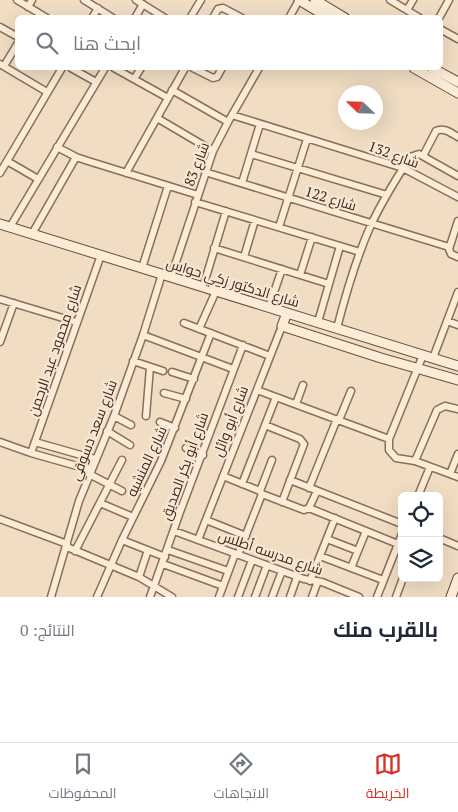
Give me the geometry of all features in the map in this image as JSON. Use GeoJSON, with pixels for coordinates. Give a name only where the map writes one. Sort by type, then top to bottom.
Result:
{"type":"FeatureCollection","features":[{"type":"Feature","properties":{"kind":"street"},"geometry":{"type":"LineString","coordinates":[[17,0],[42,15]]}},
{"type":"Feature","properties":{"kind":"street"},"geometry":{"type":"LineString","coordinates":[[28,7],[32,0]]}},
{"type":"Feature","properties":{"kind":"street"},"geometry":{"type":"LineString","coordinates":[[84,0],[108,15]]}},
{"type":"Feature","properties":{"kind":"street"},"geometry":{"type":"LineString","coordinates":[[136,0],[160,15]]}},
{"type":"Feature","properties":{"kind":"street"},"geometry":{"type":"LineString","coordinates":[[192,15],[201,0]]}},
{"type":"Feature","properties":{"kind":"street"},"geometry":{"type":"LineString","coordinates":[[291,15],[299,0],[323,15]]}},
{"type":"Feature","properties":{"kind":"street"},"geometry":{"type":"LineString","coordinates":[[315,0],[340,15]]}},
{"type":"Feature","properties":{"kind":"street"},"geometry":{"type":"LineString","coordinates":[[390,0],[416,15]]}},
{"type":"Feature","properties":{"kind":"street"},"geometry":{"type":"LineString","coordinates":[[408,10],[413,0]]}},
{"type":"Feature","properties":{"kind":"street"},"geometry":{"type":"LineString","coordinates":[[441,15],[449,0]]}},
{"type":"Feature","properties":{"kind":"street"},"geometry":{"type":"LineString","coordinates":[[137,15],[143,4]]}},
{"type":"Feature","properties":{"kind":"street"},"geometry":{"type":"LineString","coordinates":[[94,15],[98,8]]}},
{"type":"Feature","properties":{"kind":"street"},"geometry":{"type":"LineString","coordinates":[[215,15],[218,9],[223,8],[236,15]]}},
{"type":"Feature","properties":{"kind":"street"},"geometry":{"type":"LineString","coordinates":[[32,15],[35,10]]}},
{"type":"Feature","properties":{"kind":"street"},"geometry":{"type":"LineString","coordinates":[[0,27],[15,36]]}},
{"type":"Feature","properties":{"kind":"street"},"geometry":{"type":"LineString","coordinates":[[443,31],[458,39]]}},
{"type":"Feature","properties":{"kind":"street"},"geometry":{"type":"LineString","coordinates":[[15,47],[2,65],[47,92]]}},
{"type":"Feature","properties":{"kind":"street"},"geometry":{"type":"LineString","coordinates":[[0,173],[4,161],[61,70]]}},
{"type":"Feature","properties":{"kind":"street"},"geometry":{"type":"LineString","coordinates":[[75,70],[96,82]]}},
{"type":"Feature","properties":{"kind":"street"},"geometry":{"type":"LineString","coordinates":[[10,227],[104,70]]}},
{"type":"Feature","properties":{"kind":"street"},"geometry":{"type":"LineString","coordinates":[[118,70],[168,98]]}},
{"type":"Feature","properties":{"kind":"street"},"geometry":{"type":"LineString","coordinates":[[134,79],[140,70]]}},
{"type":"Feature","properties":{"kind":"street"},"geometry":{"type":"LineString","coordinates":[[126,173],[184,70]]}},
{"type":"Feature","properties":{"kind":"street"},"geometry":{"type":"LineString","coordinates":[[196,70],[213,78],[217,77],[221,70]]}},
{"type":"Feature","properties":{"kind":"street","name":"شارع 83"},"geometry":{"type":"LineString","coordinates":[[166,275],[213,151],[258,70]]}},
{"type":"Feature","properties":{"kind":"street"},"geometry":{"type":"LineString","coordinates":[[418,70],[458,93]]}},
{"type":"Feature","properties":{"kind":"street"},"geometry":{"type":"LineString","coordinates":[[436,70],[458,82]]}},
{"type":"Feature","properties":{"kind":"street"},"geometry":{"type":"LineString","coordinates":[[172,90],[228,122]]}},
{"type":"Feature","properties":{"kind":"street","name":"شارع 132"},"geometry":{"type":"LineString","coordinates":[[232,115],[403,168],[458,197]]}},
{"type":"Feature","properties":{"kind":"street"},"geometry":{"type":"LineString","coordinates":[[156,118],[213,151]]}},
{"type":"Feature","properties":{"kind":"street"},"geometry":{"type":"LineString","coordinates":[[242,184],[260,124]]}},
{"type":"Feature","properties":{"kind":"street"},"geometry":{"type":"LineString","coordinates":[[423,156],[436,131],[446,131],[458,137]]}},
{"type":"Feature","properties":{"kind":"street"},"geometry":{"type":"LineString","coordinates":[[279,227],[307,139]]}},
{"type":"Feature","properties":{"kind":"street"},"geometry":{"type":"LineString","coordinates":[[57,147],[76,157],[168,186],[226,211],[360,252]]}},
{"type":"Feature","properties":{"kind":"street"},"geometry":{"type":"LineString","coordinates":[[251,154],[387,195]]}},
{"type":"Feature","properties":{"kind":"street"},"geometry":{"type":"LineString","coordinates":[[337,328],[350,280],[372,224],[403,168],[413,155],[423,156],[458,176]]}},
{"type":"Feature","properties":{"kind":"street"},"geometry":{"type":"LineString","coordinates":[[32,234],[76,157]]}},
{"type":"Feature","properties":{"kind":"street"},"geometry":{"type":"LineString","coordinates":[[4,161],[38,179]]}},
{"type":"Feature","properties":{"kind":"street","name":"شارع 122"},"geometry":{"type":"LineString","coordinates":[[205,172],[449,247]]}},
{"type":"Feature","properties":{"kind":"street"},"geometry":{"type":"LineString","coordinates":[[142,268],[168,186]]}},
{"type":"Feature","properties":{"kind":"street"},"geometry":{"type":"LineString","coordinates":[[203,286],[226,211]]}},
{"type":"Feature","properties":{"kind":"street"},"geometry":{"type":"LineString","coordinates":[[244,257],[255,220]]}},
{"type":"Feature","properties":{"kind":"street"},"geometry":{"type":"LineString","coordinates":[[458,222],[449,247],[449,252],[458,257]]}},
{"type":"Feature","properties":{"kind":"street","name":"شارع الدكتور زكي حواس"},"geometry":{"type":"LineString","coordinates":[[0,224],[458,366]]}},
{"type":"Feature","properties":{"kind":"street"},"geometry":{"type":"LineString","coordinates":[[300,275],[312,237]]}},
{"type":"Feature","properties":{"kind":"street"},"geometry":{"type":"LineString","coordinates":[[318,322],[340,246]]}},
{"type":"Feature","properties":{"kind":"street"},"geometry":{"type":"LineString","coordinates":[[214,248],[329,284]]}},
{"type":"Feature","properties":{"kind":"street","name":"شارع محمود عبد الرحمن"},"geometry":{"type":"LineString","coordinates":[[31,453],[101,256]]}},
{"type":"Feature","properties":{"kind":"street"},"geometry":{"type":"LineString","coordinates":[[269,307],[282,269]]}},
{"type":"Feature","properties":{"kind":"street","name":"شارع سعد دسوقي"},"geometry":{"type":"LineString","coordinates":[[51,597],[95,458],[114,416],[133,360],[166,275]]}},
{"type":"Feature","properties":{"kind":"street"},"geometry":{"type":"LineString","coordinates":[[199,329],[216,291]]}},
{"type":"Feature","properties":{"kind":"street"},"geometry":{"type":"LineString","coordinates":[[433,358],[458,292]]}},
{"type":"Feature","properties":{"kind":"street"},"geometry":{"type":"LineString","coordinates":[[0,299],[76,322]]}},
{"type":"Feature","properties":{"kind":"street"},"geometry":{"type":"LineString","coordinates":[[0,342],[14,303]]}},
{"type":"Feature","properties":{"kind":"street","name":"شارع أبو وائل"},"geometry":{"type":"LineString","coordinates":[[198,540],[287,313]]}},
{"type":"Feature","properties":{"kind":"street"},"geometry":{"type":"LineString","coordinates":[[447,321],[458,326]]}},
{"type":"Feature","properties":{"kind":"street"},"geometry":{"type":"LineString","coordinates":[[184,323],[270,356]]}},
{"type":"Feature","properties":{"kind":"street","name":"شارع الدكتور زكي حواس"},"geometry":{"type":"LineString","coordinates":[[282,326],[381,358],[458,380]]}},
{"type":"Feature","properties":{"kind":"street","name":"شارع المنشيه"},"geometry":{"type":"LineString","coordinates":[[97,597],[133,517],[156,474],[211,333]]}},
{"type":"Feature","properties":{"kind":"street"},"geometry":{"type":"LineString","coordinates":[[143,335],[233,369]]}},
{"type":"Feature","properties":{"kind":"street","name":"شارع أبو بكر الصديق"},"geometry":{"type":"LineString","coordinates":[[150,597],[243,345]]}},
{"type":"Feature","properties":{"kind":"street"},"geometry":{"type":"LineString","coordinates":[[423,355],[388,444],[396,458],[415,461],[458,477]]}},
{"type":"Feature","properties":{"kind":"street"},"geometry":{"type":"LineString","coordinates":[[133,360],[163,371]]}},
{"type":"Feature","properties":{"kind":"street"},"geometry":{"type":"LineString","coordinates":[[146,416],[150,366]]}},
{"type":"Feature","properties":{"kind":"street"},"geometry":{"type":"LineString","coordinates":[[172,372],[194,379]]}},
{"type":"Feature","properties":{"kind":"street"},"geometry":{"type":"LineString","coordinates":[[296,404],[303,385]]}},
{"type":"Feature","properties":{"kind":"street"},"geometry":{"type":"LineString","coordinates":[[257,390],[389,439]]}},
{"type":"Feature","properties":{"kind":"street"},"geometry":{"type":"LineString","coordinates":[[309,488],[351,391]]}},
{"type":"Feature","properties":{"kind":"street"},"geometry":{"type":"LineString","coordinates":[[164,393],[186,398]]}},
{"type":"Feature","properties":{"kind":"street"},"geometry":{"type":"LineString","coordinates":[[242,484],[276,397]]}},
{"type":"Feature","properties":{"kind":"street"},"geometry":{"type":"LineString","coordinates":[[415,461],[436,410],[445,406],[458,410]]}},
{"type":"Feature","properties":{"kind":"street"},"geometry":{"type":"LineString","coordinates":[[114,416],[131,425]]}},
{"type":"Feature","properties":{"kind":"street"},"geometry":{"type":"LineString","coordinates":[[160,422],[175,428]]}},
{"type":"Feature","properties":{"kind":"street"},"geometry":{"type":"LineString","coordinates":[[265,425],[300,439],[304,444],[282,502]]}},
{"type":"Feature","properties":{"kind":"street"},"geometry":{"type":"LineString","coordinates":[[107,431],[130,445]]}},
{"type":"Feature","properties":{"kind":"street"},"geometry":{"type":"LineString","coordinates":[[0,442],[90,472],[122,491]]}},
{"type":"Feature","properties":{"kind":"street"},"geometry":{"type":"LineString","coordinates":[[35,442],[95,458]]}},
{"type":"Feature","properties":{"kind":"street"},"geometry":{"type":"LineString","coordinates":[[186,448],[202,455]]}},
{"type":"Feature","properties":{"kind":"street"},"geometry":{"type":"LineString","coordinates":[[450,474],[458,454]]}},
{"type":"Feature","properties":{"kind":"street"},"geometry":{"type":"LineString","coordinates":[[75,550],[122,460]]}},
{"type":"Feature","properties":{"kind":"street"},"geometry":{"type":"LineString","coordinates":[[219,597],[228,571],[246,536],[272,460]]}},
{"type":"Feature","properties":{"kind":"street"},"geometry":{"type":"LineString","coordinates":[[420,492],[430,467]]}},
{"type":"Feature","properties":{"kind":"street"},"geometry":{"type":"LineString","coordinates":[[223,476],[282,502],[304,510],[309,508],[398,544],[377,597]]}},
{"type":"Feature","properties":{"kind":"street"},"geometry":{"type":"LineString","coordinates":[[290,480],[398,522]]}},
{"type":"Feature","properties":{"kind":"street"},"geometry":{"type":"LineString","coordinates":[[309,508],[317,491]]}},
{"type":"Feature","properties":{"kind":"street"},"geometry":{"type":"LineString","coordinates":[[100,503],[133,517]]}},
{"type":"Feature","properties":{"kind":"street"},"geometry":{"type":"LineString","coordinates":[[312,597],[320,556],[335,518]]}},
{"type":"Feature","properties":{"kind":"street"},"geometry":{"type":"LineString","coordinates":[[0,520],[67,545],[139,577],[172,597]]}},
{"type":"Feature","properties":{"kind":"street"},"geometry":{"type":"LineString","coordinates":[[206,520],[246,536]]}},
{"type":"Feature","properties":{"kind":"street","name":"شارع مدرسه أطلس"},"geometry":{"type":"LineString","coordinates":[[174,531],[267,566],[338,588],[359,597]]}},
{"type":"Feature","properties":{"kind":"street"},"geometry":{"type":"LineString","coordinates":[[351,568],[366,531]]}},
{"type":"Feature","properties":{"kind":"street"},"geometry":{"type":"LineString","coordinates":[[327,539],[358,551]]}},
{"type":"Feature","properties":{"kind":"street"},"geometry":{"type":"LineString","coordinates":[[122,540],[148,550],[166,553],[228,571]]}},
{"type":"Feature","properties":{"kind":"street"},"geometry":{"type":"LineString","coordinates":[[443,540],[458,546]]}},
{"type":"Feature","properties":{"kind":"street"},"geometry":{"type":"LineString","coordinates":[[139,577],[148,550]]}},
{"type":"Feature","properties":{"kind":"street"},"geometry":{"type":"LineString","coordinates":[[320,556],[383,580]]}},
{"type":"Feature","properties":{"kind":"street"},"geometry":{"type":"LineString","coordinates":[[238,597],[252,560]]}},
{"type":"Feature","properties":{"kind":"street"},"geometry":{"type":"LineString","coordinates":[[163,564],[223,586]]}},
{"type":"Feature","properties":{"kind":"street"},"geometry":{"type":"LineString","coordinates":[[255,597],[267,566]]}},
{"type":"Feature","properties":{"kind":"street"},"geometry":{"type":"LineString","coordinates":[[272,597],[282,571]]}},
{"type":"Feature","properties":{"kind":"street"},"geometry":{"type":"LineString","coordinates":[[290,597],[298,577]]}},
{"type":"Feature","properties":{"kind":"street"},"geometry":{"type":"LineString","coordinates":[[451,597],[458,578]]}},
{"type":"Feature","properties":{"kind":"street"},"geometry":{"type":"LineString","coordinates":[[396,597],[402,582]]}},
{"type":"Feature","properties":{"kind":"street"},"geometry":{"type":"LineString","coordinates":[[335,597],[338,588]]}}]}
